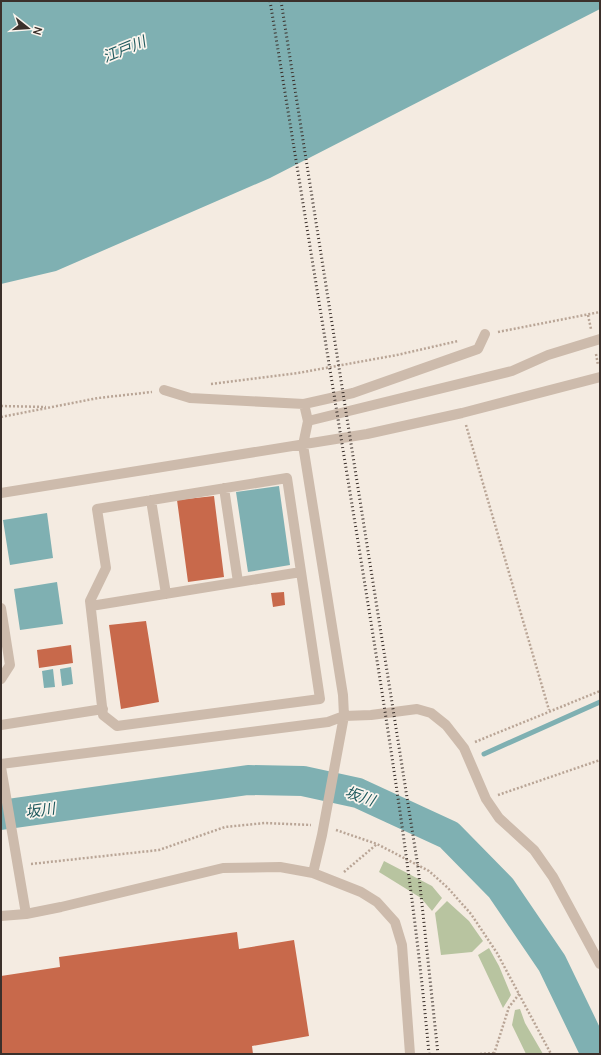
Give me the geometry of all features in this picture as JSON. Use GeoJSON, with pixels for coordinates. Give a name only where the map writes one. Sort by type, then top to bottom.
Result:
{"type":"FeatureCollection","features":[{"type":"Feature","properties":{"kind":"street"},"geometry":{"type":"LineString","coordinates":[[164,390],[190,398],[304,404],[353,393],[478,349],[485,334]]}},
{"type":"Feature","properties":{"kind":"street"},"geometry":{"type":"LineString","coordinates":[[308,421],[512,371],[548,355],[600,339]]}},
{"type":"Feature","properties":{"kind":"street"},"geometry":{"type":"LineString","coordinates":[[1,493],[367,434],[462,413],[600,377]]}},
{"type":"Feature","properties":{"kind":"street"},"geometry":{"type":"LineString","coordinates":[[304,404],[308,421],[303,445],[343,695],[344,716],[322,835],[313,873]]}},
{"type":"Feature","properties":{"kind":"street"},"geometry":{"type":"LineString","coordinates":[[287,478],[320,699],[117,726],[103,715],[90,601],[106,568],[97,509],[224,488],[287,478]]}},
{"type":"Feature","properties":{"kind":"street"},"geometry":{"type":"LineString","coordinates":[[224,488],[238,582]]}},
{"type":"Feature","properties":{"kind":"street"},"geometry":{"type":"LineString","coordinates":[[151,500],[166,594]]}},
{"type":"Feature","properties":{"kind":"street"},"geometry":{"type":"LineString","coordinates":[[91,606],[301,572]]}},
{"type":"Feature","properties":{"kind":"street"},"geometry":{"type":"LineString","coordinates":[[1,608],[10,665],[1,679]]}},
{"type":"Feature","properties":{"kind":"street"},"geometry":{"type":"LineString","coordinates":[[1,725],[102,708]]}},
{"type":"Feature","properties":{"kind":"street"},"geometry":{"type":"LineString","coordinates":[[26,914],[1,768],[328,722],[344,716],[371,715],[417,709],[431,713],[446,725],[464,748],[486,799],[499,818],[534,850],[553,877],[600,964]]}},
{"type":"Feature","properties":{"kind":"street"},"geometry":{"type":"LineString","coordinates":[[1,916],[26,914],[223,868],[280,867],[313,873],[361,892],[377,902],[395,922],[402,945],[410,1054]]}},
{"type":"Feature","properties":{"kind":"path"},"geometry":{"type":"LineString","coordinates":[[485,334],[600,312]]}},
{"type":"Feature","properties":{"kind":"path"},"geometry":{"type":"LineString","coordinates":[[203,385],[298,373],[397,355],[463,339]]}},
{"type":"Feature","properties":{"kind":"path"},"geometry":{"type":"LineString","coordinates":[[1,417],[98,398],[164,390]]}},
{"type":"Feature","properties":{"kind":"path"},"geometry":{"type":"LineString","coordinates":[[1,406],[52,407]]}},
{"type":"Feature","properties":{"kind":"path"},"geometry":{"type":"LineString","coordinates":[[462,413],[549,710]]}},
{"type":"Feature","properties":{"kind":"path"},"geometry":{"type":"LineString","coordinates":[[464,748],[478,740],[549,710],[600,691]]}},
{"type":"Feature","properties":{"kind":"path"},"geometry":{"type":"LineString","coordinates":[[486,799],[600,760]]}},
{"type":"Feature","properties":{"kind":"path"},"geometry":{"type":"LineString","coordinates":[[18,865],[159,850],[225,827],[264,823],[315,825]]}},
{"type":"Feature","properties":{"kind":"path"},"geometry":{"type":"LineString","coordinates":[[334,829],[377,844],[429,871],[448,888],[471,914],[497,953],[520,993],[551,1054]]}},
{"type":"Feature","properties":{"kind":"path"},"geometry":{"type":"LineString","coordinates":[[337,882],[348,867],[377,844]]}},
{"type":"Feature","properties":{"kind":"path"},"geometry":{"type":"LineString","coordinates":[[480,1054],[494,1054],[509,1007],[520,993]]}},
{"type":"Feature","properties":{"kind":"green space"},"geometry":{"type":"Polygon","coordinates":[[[384,861],[432,886],[442,898],[432,911],[421,898],[379,872],[384,861]]]}},
{"type":"Feature","properties":{"kind":"green space"},"geometry":{"type":"Polygon","coordinates":[[[447,901],[469,921],[483,941],[472,952],[441,955],[435,913],[447,901]]]}},
{"type":"Feature","properties":{"kind":"green space"},"geometry":{"type":"Polygon","coordinates":[[[489,948],[499,966],[511,995],[503,1008],[478,955],[489,948]]]}},
{"type":"Feature","properties":{"kind":"green space"},"geometry":{"type":"Polygon","coordinates":[[[520,1009],[525,1023],[543,1054],[526,1054],[512,1025],[515,1010],[520,1009]]]}},
{"type":"Feature","properties":{"kind":"water","name":"江戸川"},"geometry":{"type":"Polygon","coordinates":[[[1,1],[600,1],[600,9],[270,178],[56,271],[1,284],[1,1]]]}},
{"type":"Feature","properties":{"kind":"water"},"geometry":{"type":"Polygon","coordinates":[[[279,486],[290,565],[248,572],[236,492],[279,486]]]}},
{"type":"Feature","properties":{"kind":"water"},"geometry":{"type":"Polygon","coordinates":[[[47,513],[53,558],[10,565],[3,520],[47,513]]]}},
{"type":"Feature","properties":{"kind":"water"},"geometry":{"type":"Polygon","coordinates":[[[57,582],[63,624],[20,630],[14,589],[57,582]]]}},
{"type":"Feature","properties":{"kind":"water"},"geometry":{"type":"Polygon","coordinates":[[[71,667],[73,684],[62,686],[60,669],[71,667]]]}},
{"type":"Feature","properties":{"kind":"water"},"geometry":{"type":"Polygon","coordinates":[[[53,669],[55,687],[44,688],[42,671],[53,669]]]}},
{"type":"Feature","properties":{"kind":"building"},"geometry":{"type":"Polygon","coordinates":[[[214,496],[224,577],[188,582],[177,500],[214,496]]]}},
{"type":"Feature","properties":{"kind":"building"},"geometry":{"type":"Polygon","coordinates":[[[284,592],[285,605],[273,607],[271,593],[284,592]]]}},
{"type":"Feature","properties":{"kind":"building"},"geometry":{"type":"Polygon","coordinates":[[[146,621],[159,702],[121,709],[109,625],[146,621]]]}},
{"type":"Feature","properties":{"kind":"building"},"geometry":{"type":"Polygon","coordinates":[[[71,645],[73,663],[39,668],[37,650],[71,645]]]}},
{"type":"Feature","properties":{"kind":"building"},"geometry":{"type":"Polygon","coordinates":[[[237,932],[239,949],[294,940],[309,1036],[252,1046],[253,1054],[1,1054],[1,976],[60,967],[59,957],[237,932]]]}},
{"type":"Feature","properties":{"kind":"waterway"},"geometry":{"type":"LineString","coordinates":[[484,754],[600,702]]}},
{"type":"Feature","properties":{"kind":"waterway","name":"坂川"},"geometry":{"type":"LineString","coordinates":[[1,815],[248,780],[303,781],[358,793],[449,835],[501,888],[552,963],[596,1054]]}},
{"type":"Feature","properties":{"kind":"railway"},"geometry":{"type":"LineString","coordinates":[[270,1],[387,726],[415,922],[429,1054]]}},
{"type":"Feature","properties":{"kind":"railway"},"geometry":{"type":"LineString","coordinates":[[281,1],[418,867],[438,1054]]}}]}
